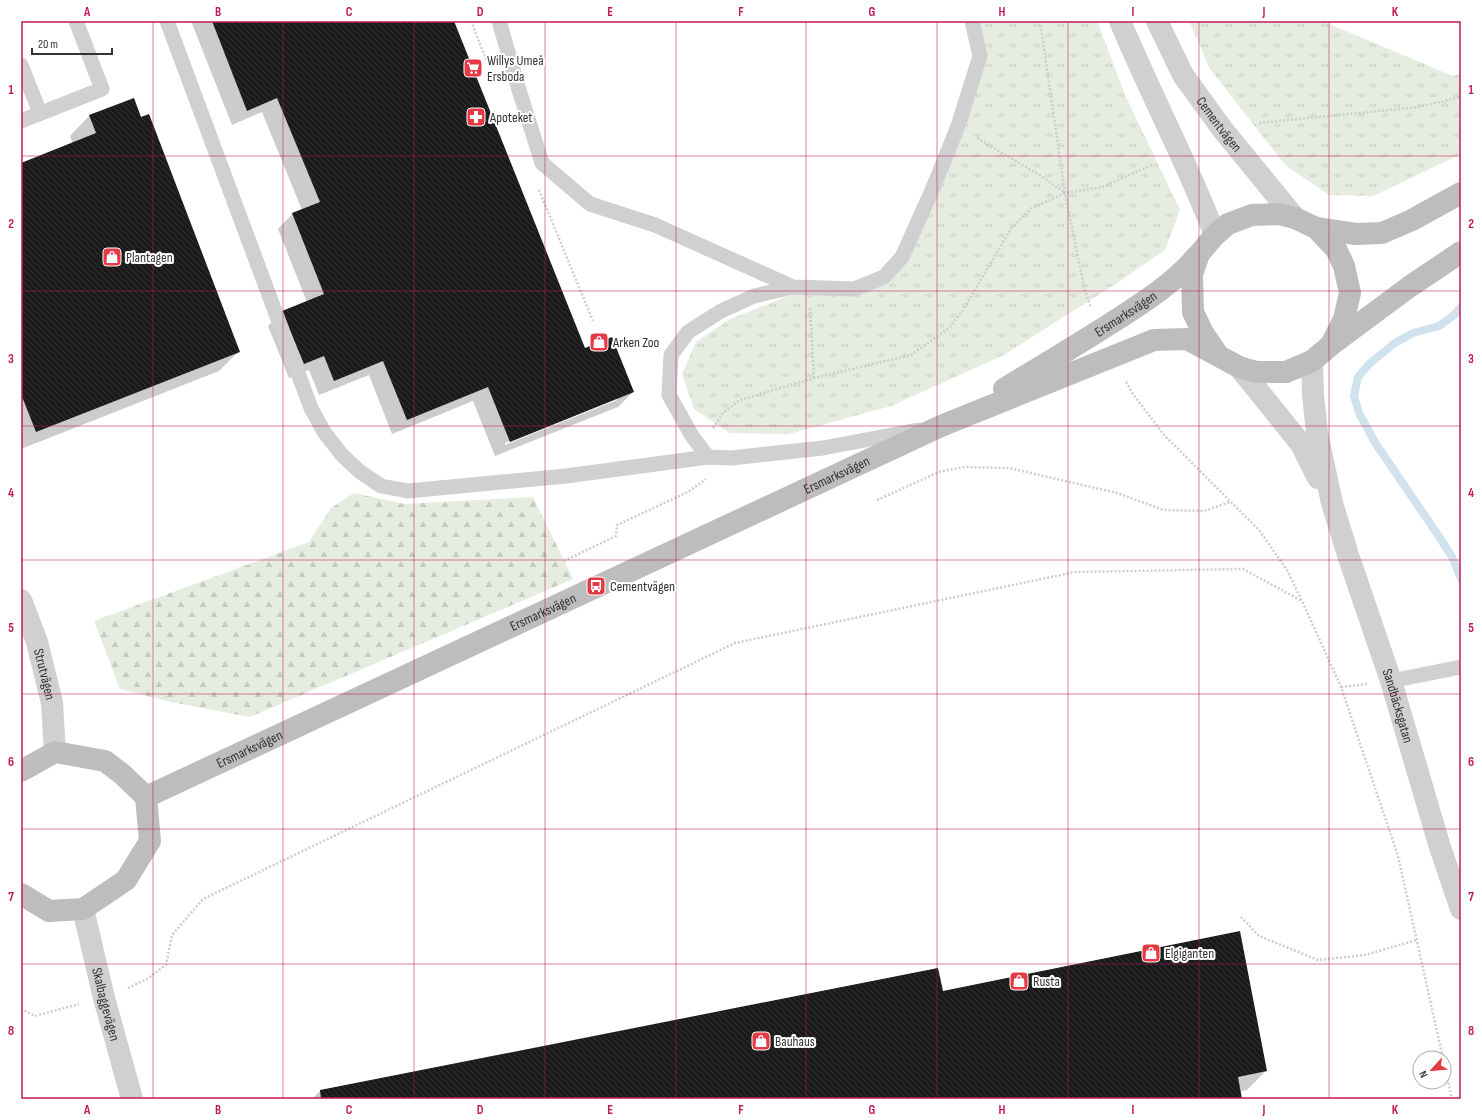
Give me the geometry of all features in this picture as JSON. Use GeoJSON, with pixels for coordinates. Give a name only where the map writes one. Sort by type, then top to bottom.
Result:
{"type":"FeatureCollection","features":[{"type":"Feature","properties":{"kind":"main road"},"geometry":{"type":"LineString","coordinates":[[1218,355],[1203,333],[1193,312],[1192,274],[1200,254],[1215,235],[1228,224],[1252,215],[1278,214],[1295,218],[1316,228],[1356,234],[1382,233],[1412,220],[1461,193]]}},
{"type":"Feature","properties":{"kind":"main road"},"geometry":{"type":"LineString","coordinates":[[1316,228],[1336,249],[1344,266],[1350,293],[1344,319],[1331,345]]}},
{"type":"Feature","properties":{"kind":"main road"},"geometry":{"type":"LineString","coordinates":[[1331,345],[1409,287],[1461,252]]}},
{"type":"Feature","properties":{"kind":"main road","name":"Ersmarksvägen"},"geometry":{"type":"LineString","coordinates":[[941,426],[1071,349],[1150,298],[1183,272],[1200,254]]}},
{"type":"Feature","properties":{"kind":"main road","name":"Ersmarksvägen"},"geometry":{"type":"LineString","coordinates":[[146,797],[941,426],[1154,340],[1187,339],[1239,367],[1257,372],[1286,372],[1312,361],[1331,345]]}},
{"type":"Feature","properties":{"kind":"main road"},"geometry":{"type":"LineString","coordinates":[[21,771],[55,752],[105,761],[122,774],[146,797],[150,841],[126,880],[83,909],[49,911],[21,894]]}},
{"type":"Feature","properties":{"kind":"street"},"geometry":{"type":"LineString","coordinates":[[1120,21],[1138,66],[1198,191],[1215,235]]}},
{"type":"Feature","properties":{"kind":"street","name":"Cementvägen"},"geometry":{"type":"LineString","coordinates":[[1157,21],[1183,75],[1223,130],[1295,218]]}},
{"type":"Feature","properties":{"kind":"street"},"geometry":{"type":"LineString","coordinates":[[1312,361],[1313,395],[1317,433],[1332,503]]}},
{"type":"Feature","properties":{"kind":"street"},"geometry":{"type":"LineString","coordinates":[[1239,367],[1301,444],[1332,503]]}},
{"type":"Feature","properties":{"kind":"street","name":"Sandbäcksgatan"},"geometry":{"type":"LineString","coordinates":[[1332,503],[1391,681],[1461,909]]}},
{"type":"Feature","properties":{"kind":"street","name":"Strutvägen"},"geometry":{"type":"LineString","coordinates":[[21,600],[38,642],[52,704],[55,752]]}},
{"type":"Feature","properties":{"kind":"street","name":"Skalbaggevägen"},"geometry":{"type":"LineString","coordinates":[[83,909],[104,998],[132,1099]]}},
{"type":"Feature","properties":{"kind":"lane"},"geometry":{"type":"LineString","coordinates":[[21,121],[102,90],[76,21]]}},
{"type":"Feature","properties":{"kind":"lane"},"geometry":{"type":"LineString","coordinates":[[167,21],[312,408],[324,432],[342,455],[359,471],[381,486],[408,491],[566,476],[708,457],[731,458],[823,448],[941,426]]}},
{"type":"Feature","properties":{"kind":"lane"},"geometry":{"type":"LineString","coordinates":[[499,21],[542,163],[590,204],[655,225],[793,287]]}},
{"type":"Feature","properties":{"kind":"lane"},"geometry":{"type":"LineString","coordinates":[[708,457],[692,436],[669,395],[671,355],[688,332],[721,311],[754,296],[793,287],[854,289],[884,277],[902,257],[933,188],[958,126],[980,56],[972,21]]}},
{"type":"Feature","properties":{"kind":"lane"},"geometry":{"type":"LineString","coordinates":[[21,65],[40,114]]}},
{"type":"Feature","properties":{"kind":"lane"},"geometry":{"type":"LineString","coordinates":[[1391,681],[1461,667]]}},
{"type":"Feature","properties":{"kind":"path"},"geometry":{"type":"LineString","coordinates":[[1040,21],[1065,193],[1084,287],[1092,310]]}},
{"type":"Feature","properties":{"kind":"path"},"geometry":{"type":"LineString","coordinates":[[1259,123],[1419,107],[1461,97]]}},
{"type":"Feature","properties":{"kind":"path"},"geometry":{"type":"LineString","coordinates":[[958,126],[1041,176],[1065,193]]}},
{"type":"Feature","properties":{"kind":"path"},"geometry":{"type":"LineString","coordinates":[[564,561],[616,536],[617,525],[688,492],[706,479],[711,431],[723,413],[740,400],[814,378],[911,355],[948,328],[963,310],[1012,227],[1032,208],[1065,193],[1102,187],[1152,165]]}},
{"type":"Feature","properties":{"kind":"path"},"geometry":{"type":"LineString","coordinates":[[809,288],[814,378]]}},
{"type":"Feature","properties":{"kind":"path"},"geometry":{"type":"LineString","coordinates":[[1126,382],[1133,394],[1164,435],[1259,530],[1287,570],[1302,601],[1341,688],[1398,856],[1441,1050]]}},
{"type":"Feature","properties":{"kind":"path"},"geometry":{"type":"LineString","coordinates":[[876,500],[939,472],[964,467],[1009,468],[1117,493],[1164,510],[1204,511],[1230,502]]}},
{"type":"Feature","properties":{"kind":"path"},"geometry":{"type":"LineString","coordinates":[[21,1009],[35,1016],[104,998],[147,979],[166,965],[172,935],[203,899],[735,643],[1074,572],[1243,569],[1302,601]]}},
{"type":"Feature","properties":{"kind":"path"},"geometry":{"type":"LineString","coordinates":[[1241,917],[1259,936],[1318,960],[1365,955],[1417,940]]}},
{"type":"Feature","properties":{"kind":"green space"},"geometry":{"type":"Polygon","coordinates":[[[972,21],[1097,21],[1125,95],[1180,210],[1165,250],[1114,285],[1004,355],[891,406],[789,434],[730,433],[694,409],[682,374],[696,342],[730,319],[809,288],[854,289],[902,257],[980,56],[972,21]]]}},
{"type":"Feature","properties":{"kind":"green space"},"geometry":{"type":"Polygon","coordinates":[[[1189,21],[1322,21],[1453,76],[1461,73],[1461,154],[1373,196],[1329,195],[1285,165],[1210,69],[1189,21]]]}},
{"type":"Feature","properties":{"kind":"green space"},"geometry":{"type":"Polygon","coordinates":[[[354,493],[404,504],[533,497],[573,579],[250,717],[171,702],[120,689],[94,621],[309,542],[331,508],[354,493]]]}},
{"type":"Feature","properties":{"kind":"building"},"geometry":{"type":"Polygon","coordinates":[[[212,21],[454,21],[585,348],[612,337],[634,392],[510,442],[488,387],[407,420],[383,361],[334,381],[324,356],[304,364],[282,311],[324,294],[292,213],[320,202],[277,98],[247,111],[212,21]]]}},
{"type":"Feature","properties":{"kind":"building","name":"Plantagen"},"geometry":{"type":"Polygon","coordinates":[[[134,98],[141,117],[149,114],[240,352],[36,432],[21,394],[21,163],[96,133],[89,115],[134,98]]]}},
{"type":"Feature","properties":{"kind":"building"},"geometry":{"type":"Polygon","coordinates":[[[1240,931],[1267,1071],[1238,1077],[1242,1099],[321,1099],[320,1090],[938,968],[943,991],[1240,931]]]}},
{"type":"Feature","properties":{"kind":"waterway"},"geometry":{"type":"LineString","coordinates":[[1461,307],[1454,315],[1439,326],[1413,333],[1395,343],[1369,364],[1358,377],[1354,396],[1359,413],[1376,444],[1452,557],[1461,579]]}},
{"type":"Feature","properties":{"kind":"place","name":"Willys Umeå Ersboda"},"geometry":{"type":"Point","coordinates":[473,68]}},
{"type":"Feature","properties":{"kind":"place","name":"Apoteket"},"geometry":{"type":"Point","coordinates":[476,117]}},
{"type":"Feature","properties":{"kind":"place","name":"Plantagen"},"geometry":{"type":"Point","coordinates":[112,257]}},
{"type":"Feature","properties":{"kind":"place","name":"Arken Zoo"},"geometry":{"type":"Point","coordinates":[599,342]}},
{"type":"Feature","properties":{"kind":"place","name":"Cementvägen"},"geometry":{"type":"Point","coordinates":[596,586]}},
{"type":"Feature","properties":{"kind":"place","name":"Elgiganten"},"geometry":{"type":"Point","coordinates":[1151,953]}},
{"type":"Feature","properties":{"kind":"place","name":"Rusta"},"geometry":{"type":"Point","coordinates":[1019,981]}},
{"type":"Feature","properties":{"kind":"place","name":"Bauhaus"},"geometry":{"type":"Point","coordinates":[761,1041]}}]}
